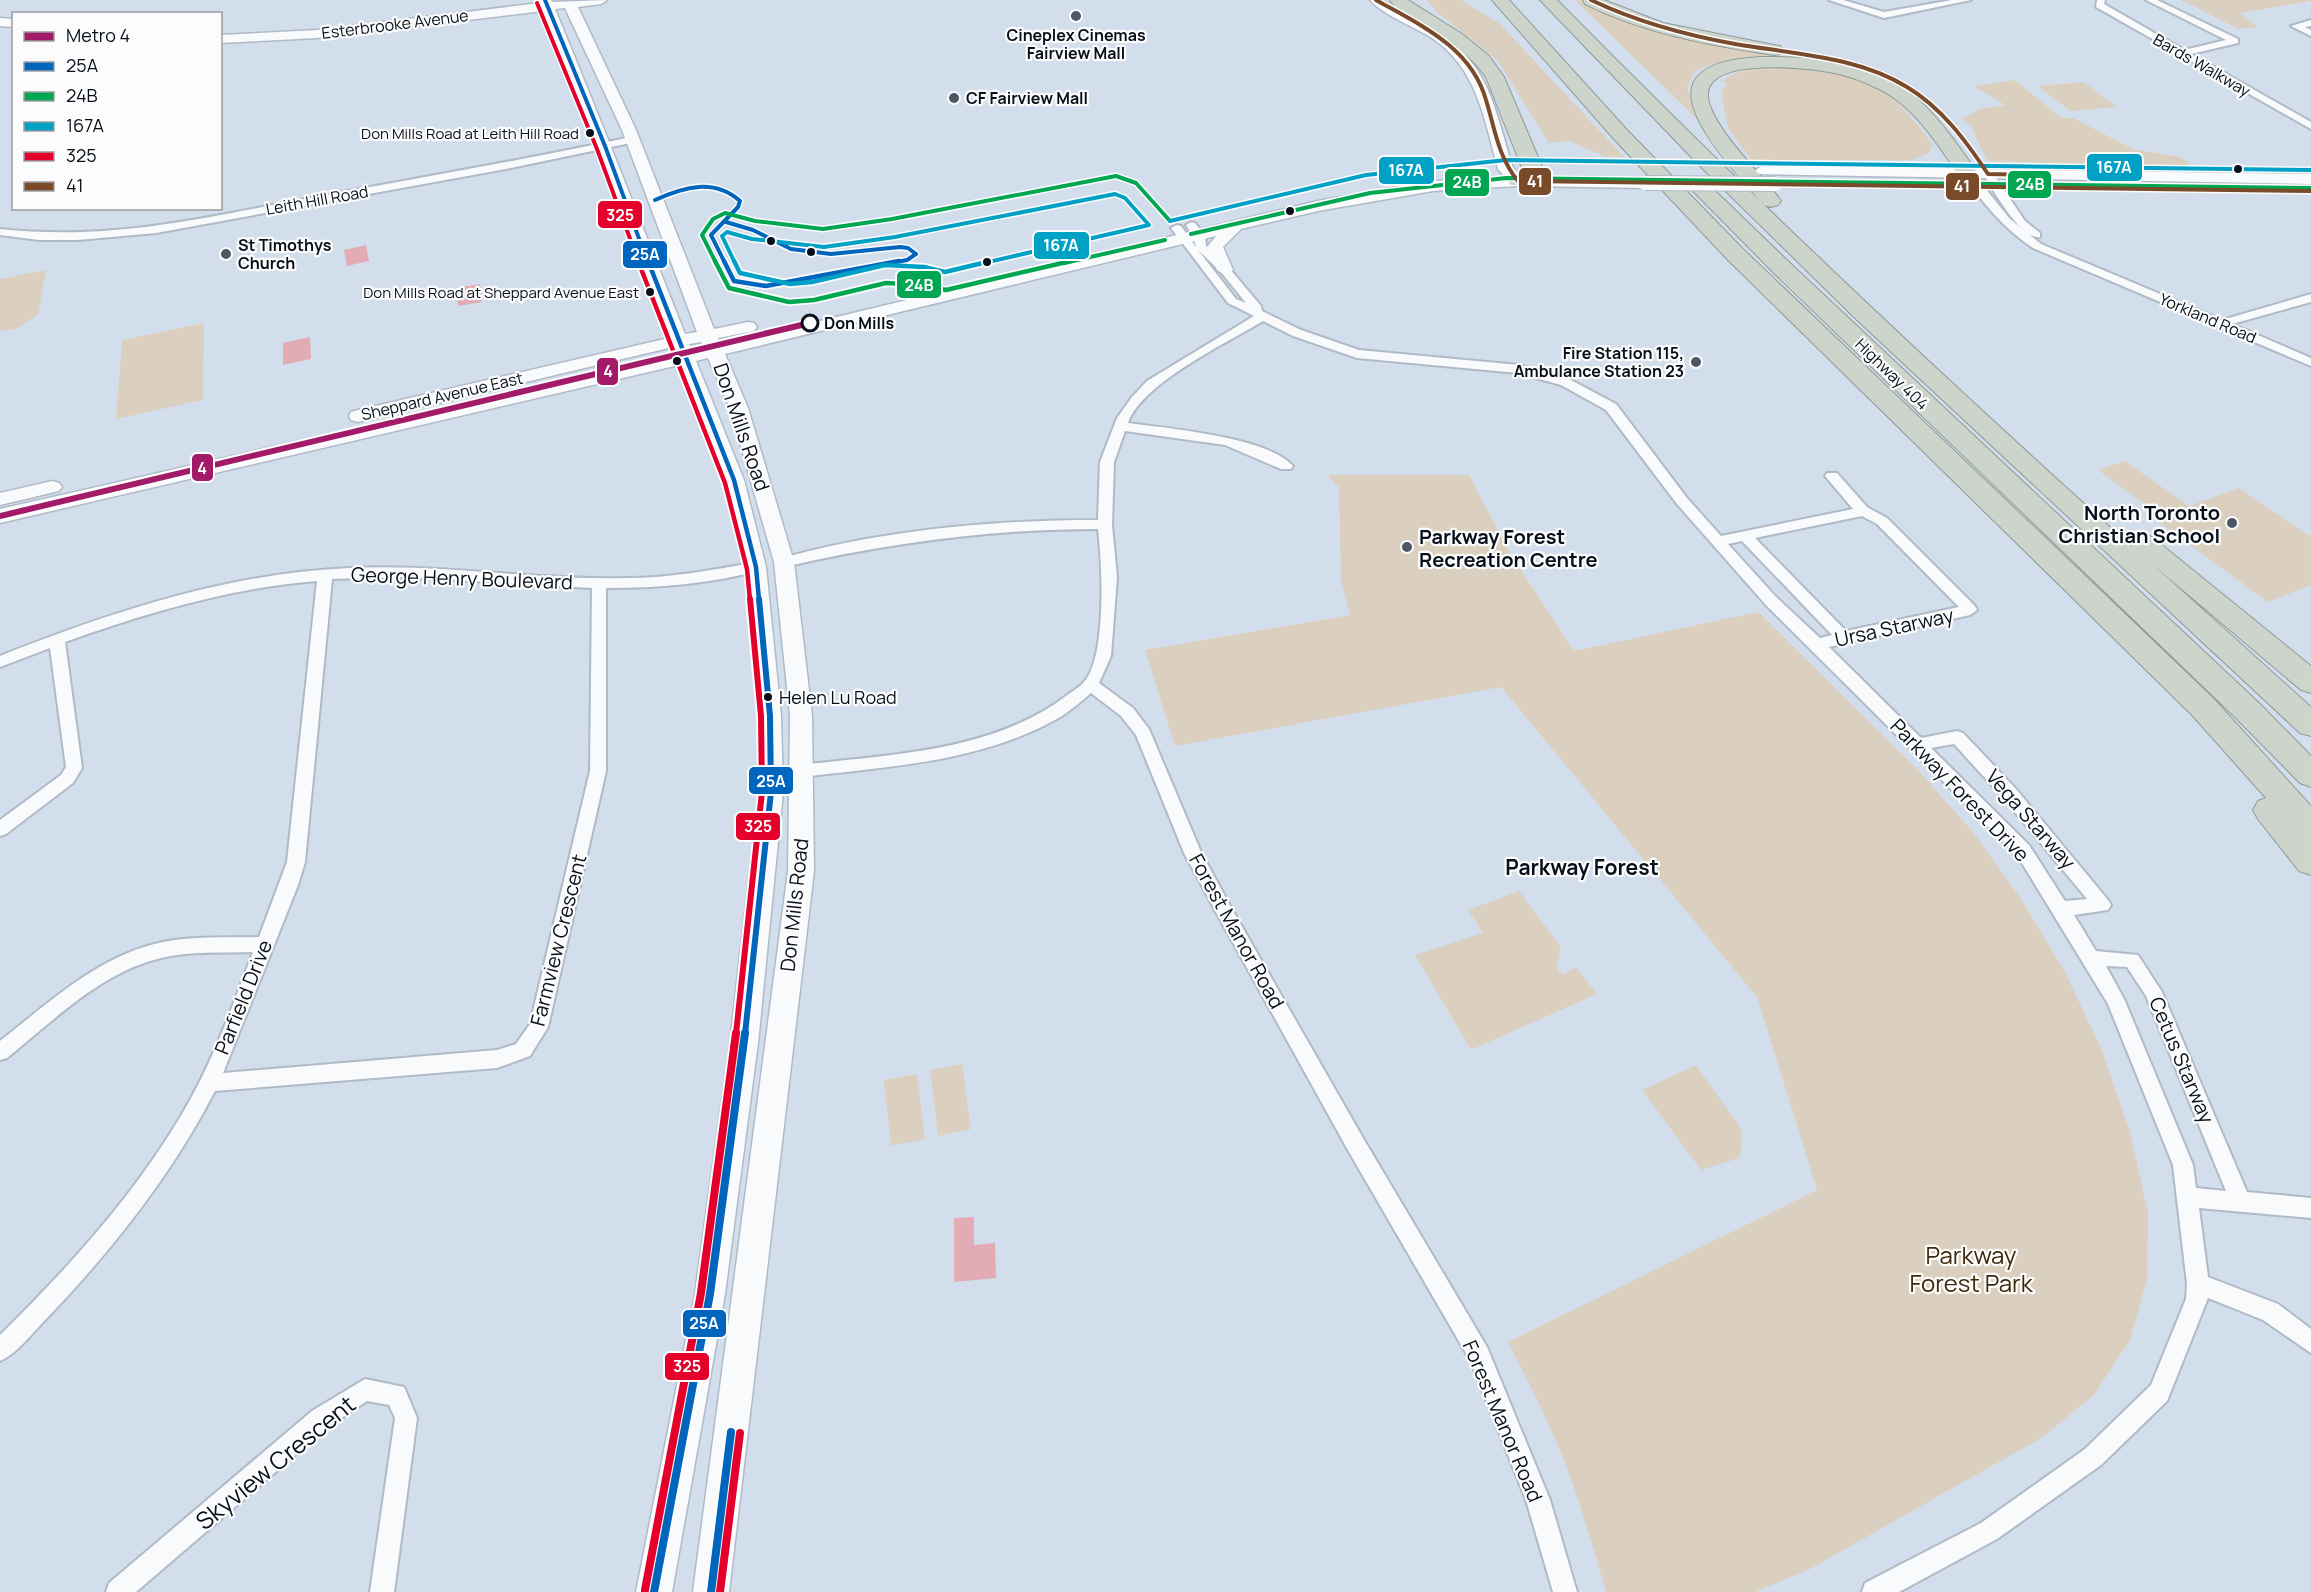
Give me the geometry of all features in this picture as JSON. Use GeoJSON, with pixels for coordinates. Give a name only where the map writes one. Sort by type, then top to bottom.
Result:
{"type":"FeatureCollection","features":[{"type":"Feature","properties":{"kind":"highway"},"geometry":{"type":"LineString","coordinates":[[1398,0],[1398,3],[1456,38],[1483,60],[1495,76],[1519,173]]}},
{"type":"Feature","properties":{"kind":"highway"},"geometry":{"type":"LineString","coordinates":[[1489,0],[1651,176],[1701,226],[1735,254]]}},
{"type":"Feature","properties":{"kind":"highway"},"geometry":{"type":"LineString","coordinates":[[1500,0],[1620,134],[1735,254],[2203,707],[2311,827]]}},
{"type":"Feature","properties":{"kind":"highway"},"geometry":{"type":"LineString","coordinates":[[1517,0],[1607,93]]}},
{"type":"Feature","properties":{"kind":"highway","name":"Highway 404"},"geometry":{"type":"LineString","coordinates":[[1548,0],[1688,145],[1802,256],[1966,410],[2311,725]]}},
{"type":"Feature","properties":{"kind":"highway"},"geometry":{"type":"LineString","coordinates":[[1562,0],[1773,193],[2143,543],[2311,698]]}},
{"type":"Feature","properties":{"kind":"highway"},"geometry":{"type":"LineString","coordinates":[[1591,0],[1626,17],[1673,32],[1836,60],[1873,71],[1905,85],[1940,113],[1982,184]]}},
{"type":"Feature","properties":{"kind":"highway"},"geometry":{"type":"LineString","coordinates":[[1773,193],[1716,133],[1700,104],[1699,90],[1706,80],[1712,74],[1728,67],[1764,61],[1804,62],[1839,69],[1885,84],[1919,109],[1982,184]]}},
{"type":"Feature","properties":{"kind":"highway","name":"Highway 404"},"geometry":{"type":"LineString","coordinates":[[1635,122],[1784,270],[2277,739]]}},
{"type":"Feature","properties":{"kind":"highway"},"geometry":{"type":"LineString","coordinates":[[1954,467],[2113,634],[2218,750],[2311,862]]}},
{"type":"Feature","properties":{"kind":"highway"},"geometry":{"type":"LineString","coordinates":[[2143,543],[2311,682]]}},
{"type":"Feature","properties":{"kind":"highway"},"geometry":{"type":"LineString","coordinates":[[2277,739],[2311,768]]}},
{"type":"Feature","properties":{"kind":"highway"},"geometry":{"type":"LineString","coordinates":[[2277,739],[2311,775]]}},
{"type":"Feature","properties":{"kind":"main road","name":"Esterbrooke Avenue"},"geometry":{"type":"LineString","coordinates":[[222,39],[317,34],[546,3],[601,0]]}},
{"type":"Feature","properties":{"kind":"main road"},"geometry":{"type":"LineString","coordinates":[[1376,0],[1437,35],[1463,58],[1481,85],[1519,173]]}},
{"type":"Feature","properties":{"kind":"main road","name":"Don Mills Road"},"geometry":{"type":"LineString","coordinates":[[576,1],[711,343],[739,408],[784,561],[801,716],[801,870],[711,1592]]}},
{"type":"Feature","properties":{"kind":"main road","name":"Don Mills Road"},"geometry":{"type":"LineString","coordinates":[[546,3],[605,146],[626,207],[734,480],[756,567],[770,716],[771,775],[764,873],[710,1294],[654,1592]]}},
{"type":"Feature","properties":{"kind":"main road","name":"Sheppard Avenue East"},"geometry":{"type":"LineString","coordinates":[[0,499],[711,343],[1188,232],[1368,184],[1519,173],[1633,169],[1762,171],[1982,184],[2311,191]]}},
{"type":"Feature","properties":{"kind":"main road","name":"Sheppard Avenue East"},"geometry":{"type":"LineString","coordinates":[[1188,232],[1235,227],[1318,206],[1519,173],[1773,193],[1982,184],[2311,179]]}},
{"type":"Feature","properties":{"kind":"main road"},"geometry":{"type":"LineString","coordinates":[[1225,270],[1215,247],[1235,227]]}},
{"type":"Feature","properties":{"kind":"main road","name":"Sheppard Avenue East"},"geometry":{"type":"LineString","coordinates":[[0,516],[683,349]]}},
{"type":"Feature","properties":{"kind":"street"},"geometry":{"type":"LineString","coordinates":[[1833,0],[1884,15],[1967,0]]}},
{"type":"Feature","properties":{"kind":"street","name":"Bards Walkway"},"geometry":{"type":"LineString","coordinates":[[2101,0],[2099,5],[2311,126]]}},
{"type":"Feature","properties":{"kind":"street"},"geometry":{"type":"LineString","coordinates":[[2150,0],[2235,41],[2182,53]]}},
{"type":"Feature","properties":{"kind":"street"},"geometry":{"type":"LineString","coordinates":[[2311,23],[2296,26],[2311,33]]}},
{"type":"Feature","properties":{"kind":"street","name":"Leith Hill Road"},"geometry":{"type":"LineString","coordinates":[[0,232],[50,238],[97,237],[164,230],[631,140]]}},
{"type":"Feature","properties":{"kind":"street"},"geometry":{"type":"LineString","coordinates":[[1982,184],[2013,231],[2037,246],[2074,261]]}},
{"type":"Feature","properties":{"kind":"street"},"geometry":{"type":"LineString","coordinates":[[1982,184],[2021,223],[2074,261]]}},
{"type":"Feature","properties":{"kind":"street","name":"Parkway Forest Drive"},"geometry":{"type":"LineString","coordinates":[[1188,232],[1225,270],[1239,290],[1263,316]]}},
{"type":"Feature","properties":{"kind":"street","name":"Parkway Forest Drive"},"geometry":{"type":"LineString","coordinates":[[1188,232],[1232,301],[1297,333],[1357,354],[1519,369],[1565,382],[1611,407],[1682,501],[1771,601],[2023,850],[2116,1001],[2184,1165],[2198,1284],[2197,1299],[2159,1393],[2093,1457],[1989,1531],[1875,1592]]}},
{"type":"Feature","properties":{"kind":"street","name":"Yorkland Road"},"geometry":{"type":"LineString","coordinates":[[2074,261],[2311,362]]}},
{"type":"Feature","properties":{"kind":"street"},"geometry":{"type":"LineString","coordinates":[[2220,324],[2311,298]]}},
{"type":"Feature","properties":{"kind":"street"},"geometry":{"type":"LineString","coordinates":[[771,775],[802,769],[934,754],[1001,738],[1041,719],[1091,686],[1103,656],[1106,633],[1110,577],[1105,525],[1107,462],[1120,426],[1136,400],[1151,384],[1263,316]]}},
{"type":"Feature","properties":{"kind":"street"},"geometry":{"type":"LineString","coordinates":[[1120,426],[1227,441],[1286,466]]}},
{"type":"Feature","properties":{"kind":"street"},"geometry":{"type":"LineString","coordinates":[[1832,476],[1864,511]]}},
{"type":"Feature","properties":{"kind":"street"},"geometry":{"type":"LineString","coordinates":[[1719,541],[1864,511]]}},
{"type":"Feature","properties":{"kind":"street","name":"Ursa Starway"},"geometry":{"type":"LineString","coordinates":[[1818,645],[1970,610],[1882,522],[1864,511]]}},
{"type":"Feature","properties":{"kind":"street"},"geometry":{"type":"LineString","coordinates":[[784,561],[918,536],[991,528],[1105,525]]}},
{"type":"Feature","properties":{"kind":"street"},"geometry":{"type":"LineString","coordinates":[[1745,536],[1844,638]]}},
{"type":"Feature","properties":{"kind":"street","name":"George Henry Boulevard"},"geometry":{"type":"LineString","coordinates":[[0,662],[114,620],[212,593],[325,575],[399,572],[599,583],[656,583],[694,579],[756,567]]}},
{"type":"Feature","properties":{"kind":"street","name":"Parfield Drive"},"geometry":{"type":"LineString","coordinates":[[0,1350],[47,1304],[100,1245],[144,1187],[209,1083],[289,885],[296,862],[325,575]]}},
{"type":"Feature","properties":{"kind":"street","name":"Farmview Crescent"},"geometry":{"type":"LineString","coordinates":[[209,1083],[497,1059],[523,1050],[539,1027],[598,771],[599,583]]}},
{"type":"Feature","properties":{"kind":"street"},"geometry":{"type":"LineString","coordinates":[[0,829],[67,779],[74,768],[57,640]]}},
{"type":"Feature","properties":{"kind":"street","name":"Forest Manor Road"},"geometry":{"type":"LineString","coordinates":[[1091,686],[1127,712],[1143,733],[1156,769],[1193,853],[1227,916],[1356,1145],[1479,1355],[1538,1500],[1565,1592]]}},
{"type":"Feature","properties":{"kind":"street","name":"Vega Starway"},"geometry":{"type":"LineString","coordinates":[[1919,745],[1957,737],[2010,794],[2102,905],[2061,909]]}},
{"type":"Feature","properties":{"kind":"street"},"geometry":{"type":"LineString","coordinates":[[0,1052],[98,977],[129,960],[162,950],[265,944]]}},
{"type":"Feature","properties":{"kind":"street","name":"Cetus Starway"},"geometry":{"type":"LineString","coordinates":[[2091,958],[2132,960],[2153,992],[2235,1185],[2239,1201]]}},
{"type":"Feature","properties":{"kind":"street"},"geometry":{"type":"LineString","coordinates":[[2188,1197],[2311,1208]]}},
{"type":"Feature","properties":{"kind":"street"},"geometry":{"type":"LineString","coordinates":[[2198,1284],[2270,1312],[2311,1342]]}},
{"type":"Feature","properties":{"kind":"street","name":"Skyview Crescent"},"geometry":{"type":"LineString","coordinates":[[118,1592],[321,1419],[365,1390],[396,1395],[406,1418],[382,1592]]}},
{"type":"Feature","properties":{"kind":"green space"},"geometry":{"type":"Polygon","coordinates":[[[1426,0],[1461,0],[1499,23],[1624,157],[1604,156],[1569,141],[1549,143],[1497,60],[1438,13],[1426,0]]]}},
{"type":"Feature","properties":{"kind":"green space"},"geometry":{"type":"Polygon","coordinates":[[[1575,0],[1584,0],[1642,27],[1699,41],[1790,55],[1730,60],[1695,71],[1687,87],[1697,119],[1575,0]]]}},
{"type":"Feature","properties":{"kind":"green space"},"geometry":{"type":"Polygon","coordinates":[[[2182,0],[2311,1],[2240,13],[2258,27],[2238,29],[2182,0]]]}},
{"type":"Feature","properties":{"kind":"green space"},"geometry":{"type":"Polygon","coordinates":[[[1763,67],[1789,67],[1847,77],[1875,87],[1899,104],[1933,144],[1929,153],[1912,160],[1751,160],[1728,128],[1721,92],[1727,84],[1722,81],[1746,70],[1763,67]]]}},
{"type":"Feature","properties":{"kind":"green space"},"geometry":{"type":"Polygon","coordinates":[[[2015,80],[2061,118],[2073,118],[2133,149],[2181,157],[2193,168],[1987,161],[1971,126],[1962,119],[1979,109],[2005,105],[1973,86],[2015,80]]]}},
{"type":"Feature","properties":{"kind":"green space"},"geometry":{"type":"Polygon","coordinates":[[[2084,82],[2116,107],[2070,111],[2038,86],[2084,82]]]}},
{"type":"Feature","properties":{"kind":"green space"},"geometry":{"type":"Polygon","coordinates":[[[46,270],[38,315],[16,329],[0,331],[0,279],[46,270]]]}},
{"type":"Feature","properties":{"kind":"green space"},"geometry":{"type":"Polygon","coordinates":[[[204,323],[203,400],[116,419],[122,340],[204,323]]]}},
{"type":"Feature","properties":{"kind":"green space"},"geometry":{"type":"Polygon","coordinates":[[[2125,461],[2189,506],[2239,488],[2311,537],[2311,585],[2268,602],[2152,517],[2158,514],[2098,470],[2125,461]]]}},
{"type":"Feature","properties":{"kind":"green space","name":"Parkway Forest Park"},"geometry":{"type":"Polygon","coordinates":[[[1327,475],[1469,475],[1511,555],[1574,651],[1758,612],[1919,771],[1973,832],[2021,899],[2064,970],[2101,1048],[2130,1132],[2148,1213],[2147,1280],[2130,1340],[2094,1395],[2043,1437],[1810,1569],[1755,1592],[1606,1592],[1567,1468],[1508,1342],[1817,1190],[1757,997],[1501,687],[1175,746],[1145,650],[1350,615],[1341,581],[1339,488],[1327,475]]]}},
{"type":"Feature","properties":{"kind":"green space"},"geometry":{"type":"Polygon","coordinates":[[[1519,891],[1561,947],[1557,967],[1562,975],[1576,967],[1597,994],[1471,1050],[1415,955],[1483,933],[1468,910],[1519,891]]]}},
{"type":"Feature","properties":{"kind":"green space"},"geometry":{"type":"Polygon","coordinates":[[[962,1064],[971,1129],[938,1136],[930,1070],[962,1064]]]}},
{"type":"Feature","properties":{"kind":"green space"},"geometry":{"type":"Polygon","coordinates":[[[1696,1065],[1742,1130],[1740,1158],[1701,1170],[1642,1090],[1696,1065]]]}},
{"type":"Feature","properties":{"kind":"green space"},"geometry":{"type":"Polygon","coordinates":[[[917,1074],[925,1139],[891,1146],[884,1080],[917,1074]]]}},
{"type":"Feature","properties":{"kind":"shaded area"},"geometry":{"type":"Polygon","coordinates":[[[366,245],[369,261],[347,266],[344,250],[366,245]]]}},
{"type":"Feature","properties":{"kind":"shaded area"},"geometry":{"type":"Polygon","coordinates":[[[480,284],[482,302],[458,306],[456,288],[480,284]]]}},
{"type":"Feature","properties":{"kind":"shaded area"},"geometry":{"type":"Polygon","coordinates":[[[310,337],[311,359],[283,365],[283,343],[310,337]]]}},
{"type":"Feature","properties":{"kind":"shaded area"},"geometry":{"type":"Polygon","coordinates":[[[974,1217],[974,1245],[995,1243],[996,1278],[954,1282],[954,1218],[974,1217]]]}},
{"type":"Feature","properties":{"kind":"metro line","name":"4"},"geometry":{"type":"LineString","coordinates":[[0,516],[810,323]]}},
{"type":"Feature","properties":{"kind":"transit line","name":"25A"},"geometry":{"type":"LineString","coordinates":[[545,0],[605,146],[626,207],[734,480],[756,567],[770,716],[771,792],[744,1043],[710,1294],[654,1592]]}},
{"type":"Feature","properties":{"kind":"transit line","name":"41"},"geometry":{"type":"LineString","coordinates":[[1376,0],[1437,35],[1464,58],[1482,87],[1499,149],[1504,161],[1518,181],[2311,191]]}},
{"type":"Feature","properties":{"kind":"transit line","name":"41"},"geometry":{"type":"LineString","coordinates":[[1591,0],[1644,22],[1698,37],[1846,62],[1888,77],[1920,96],[1942,115],[1988,174],[2040,175]]}},
{"type":"Feature","properties":{"kind":"transit line","name":"325"},"geometry":{"type":"LineString","coordinates":[[537,3],[597,149],[618,210],[725,483],[747,569],[761,716],[762,792],[735,1042],[701,1293],[645,1590]]}},
{"type":"Feature","properties":{"kind":"transit line","name":"167A"},"geometry":{"type":"LineString","coordinates":[[1170,221],[1366,175],[1506,160],[2311,170]]}},
{"type":"Feature","properties":{"kind":"transit line","name":"24B"},"geometry":{"type":"LineString","coordinates":[[1165,240],[946,290],[922,285],[886,283],[814,300],[789,302],[729,288],[702,235],[713,219],[725,213],[755,221],[823,229],[892,219],[1116,176],[1136,183],[1170,221]]}},
{"type":"Feature","properties":{"kind":"transit line","name":"24B"},"geometry":{"type":"LineString","coordinates":[[1191,234],[1370,193],[1506,178],[2311,188]]}},
{"type":"Feature","properties":{"kind":"transit line","name":"25A"},"geometry":{"type":"LineString","coordinates":[[655,200],[676,191],[710,186],[721,188],[740,201],[738,207],[711,235],[734,281],[766,286],[907,260],[916,254],[908,248],[900,247],[831,254],[791,249],[753,230],[726,222]]}},
{"type":"Feature","properties":{"kind":"transit line","name":"167A"},"geometry":{"type":"LineString","coordinates":[[1115,194],[1125,198],[1149,225],[945,272],[924,267],[885,265],[812,282],[790,284],[740,273],[722,236],[727,232],[752,239],[824,247],[895,237],[1115,194]]}},
{"type":"Feature","properties":{"kind":"transit line","name":"25A"},"geometry":{"type":"LineString","coordinates":[[711,1592],[731,1432]]}},
{"type":"Feature","properties":{"kind":"transit line","name":"325"},"geometry":{"type":"LineString","coordinates":[[720,1592],[740,1433]]}},
{"type":"Feature","properties":{"kind":"place","name":"Cineplex Cinemas Fairview Mall"},"geometry":{"type":"Point","coordinates":[1076,16]}},
{"type":"Feature","properties":{"kind":"place","name":"CF Fairview Mall"},"geometry":{"type":"Point","coordinates":[954,98]}},
{"type":"Feature","properties":{"kind":"place","name":"Don Mills Road at Leith Hill Road"},"geometry":{"type":"Point","coordinates":[590,133]}},
{"type":"Feature","properties":{"kind":"place","name":"St Timothys Church"},"geometry":{"type":"Point","coordinates":[226,254]}},
{"type":"Feature","properties":{"kind":"place","name":"Don Mills Road at Sheppard Avenue East"},"geometry":{"type":"Point","coordinates":[650,292]}},
{"type":"Feature","properties":{"kind":"place","name":"Don Mills"},"geometry":{"type":"Point","coordinates":[810,323]}},
{"type":"Feature","properties":{"kind":"place","name":"Fire Station 115, Ambulance Station 23"},"geometry":{"type":"Point","coordinates":[1696,362]}},
{"type":"Feature","properties":{"kind":"place","name":"North Toronto Christian School"},"geometry":{"type":"Point","coordinates":[2232,523]}},
{"type":"Feature","properties":{"kind":"place","name":"Parkway Forest Recreation Centre"},"geometry":{"type":"Point","coordinates":[1407,547]}},
{"type":"Feature","properties":{"kind":"place","name":"Helen Lu Road"},"geometry":{"type":"Point","coordinates":[768,697]}},
{"type":"Feature","properties":{"kind":"district","name":"Parkway Forest"},"geometry":{"type":"Point","coordinates":[1582,867]}}]}
